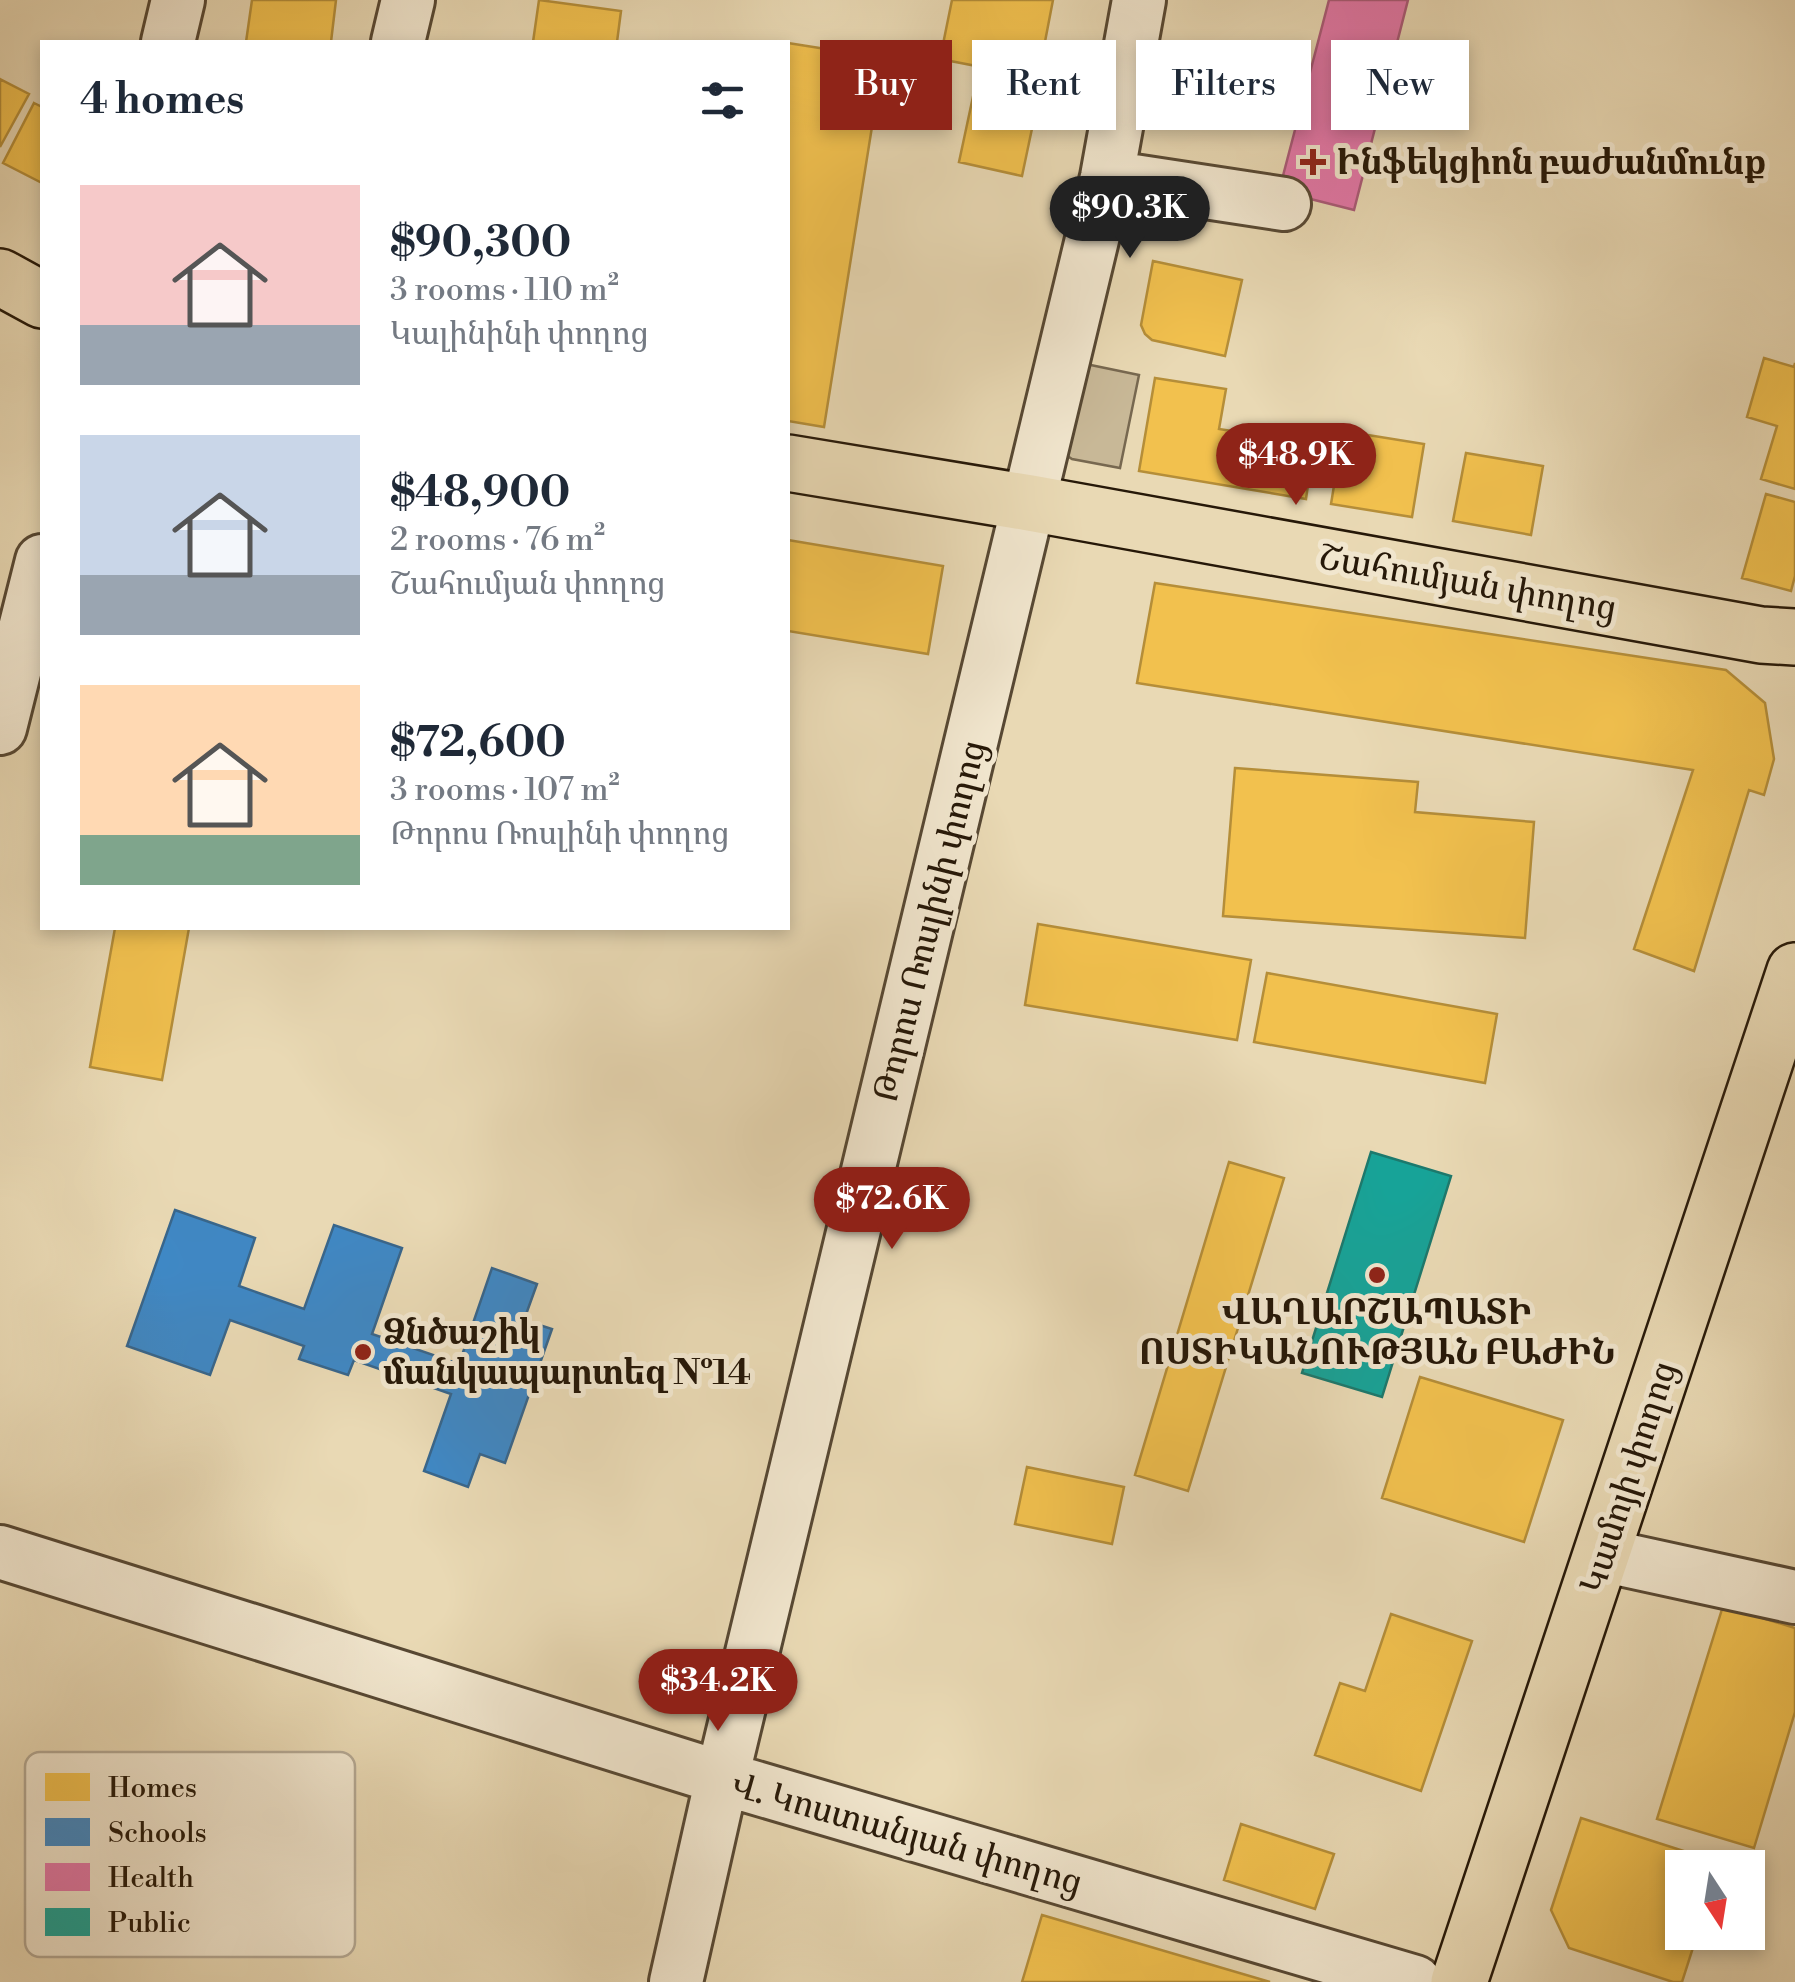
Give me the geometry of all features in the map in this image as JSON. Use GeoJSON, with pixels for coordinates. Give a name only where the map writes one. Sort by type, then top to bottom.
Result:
{"type":"FeatureCollection","features":[{"type":"Feature","properties":{"kind":"main road"},"geometry":{"type":"LineString","coordinates":[[0,277],[40,299]]}},
{"type":"Feature","properties":{"kind":"main road","name":"Շահումյան փողոց"},"geometry":{"type":"LineString","coordinates":[[790,463],[1760,635],[1795,637]]}},
{"type":"Feature","properties":{"kind":"main road","name":"Կամոյի փողոց"},"geometry":{"type":"LineString","coordinates":[[1459,1982],[1795,970]]}},
{"type":"Feature","properties":{"kind":"street"},"geometry":{"type":"LineString","coordinates":[[168,40],[178,0]]}},
{"type":"Feature","properties":{"kind":"street"},"geometry":{"type":"LineString","coordinates":[[398,40],[408,0]]}},
{"type":"Feature","properties":{"kind":"street","name":"Թորոս Ռոսլինի փողոց"},"geometry":{"type":"LineString","coordinates":[[676,1982],[1107,176],[1139,0]]}},
{"type":"Feature","properties":{"kind":"street"},"geometry":{"type":"LineString","coordinates":[[1107,176],[1284,204]]}},
{"type":"Feature","properties":{"kind":"street"},"geometry":{"type":"LineString","coordinates":[[0,728],[40,569]]}},
{"type":"Feature","properties":{"kind":"street","name":"Վ. Կոստանյան փողոց"},"geometry":{"type":"LineString","coordinates":[[0,1552],[722,1778],[1415,1982]]}},
{"type":"Feature","properties":{"kind":"street"},"geometry":{"type":"LineString","coordinates":[[1602,1555],[1795,1597]]}},
{"type":"Feature","properties":{"kind":"shaded area"},"geometry":{"type":"Polygon","coordinates":[[[1081,363],[1139,375],[1120,468],[1066,455],[1081,363]]]}},
{"type":"Feature","properties":{"kind":"building: Homes"},"geometry":{"type":"Polygon","coordinates":[[[252,0],[336,0],[331,40],[246,40],[252,0]]]}},
{"type":"Feature","properties":{"kind":"building: Homes"},"geometry":{"type":"Polygon","coordinates":[[[539,0],[621,11],[617,40],[533,40],[539,0]]]}},
{"type":"Feature","properties":{"kind":"building: Homes"},"geometry":{"type":"Polygon","coordinates":[[[952,0],[1053,0],[1045,40],[972,40],[972,65],[952,61],[952,40],[944,40],[952,0]]]}},
{"type":"Feature","properties":{"kind":"building: Homes"},"geometry":{"type":"Polygon","coordinates":[[[790,43],[820,48],[820,130],[871,130],[824,427],[790,421],[790,43]]]}},
{"type":"Feature","properties":{"kind":"building: Homes"},"geometry":{"type":"Polygon","coordinates":[[[0,79],[29,94],[0,147],[0,79]]]}},
{"type":"Feature","properties":{"kind":"building: Homes"},"geometry":{"type":"Polygon","coordinates":[[[972,101],[972,130],[1032,130],[1022,176],[959,162],[972,101]]]}},
{"type":"Feature","properties":{"kind":"building: Homes"},"geometry":{"type":"Polygon","coordinates":[[[34,103],[40,106],[40,182],[3,163],[34,103]]]}},
{"type":"Feature","properties":{"kind":"building: Homes"},"geometry":{"type":"Polygon","coordinates":[[[1153,261],[1242,280],[1225,356],[1152,340],[1145,334],[1141,325],[1153,261]]]}},
{"type":"Feature","properties":{"kind":"building: Homes"},"geometry":{"type":"Polygon","coordinates":[[[1764,358],[1794,367],[1795,363],[1795,489],[1761,479],[1777,426],[1747,417],[1764,358]]]}},
{"type":"Feature","properties":{"kind":"building: Homes"},"geometry":{"type":"Polygon","coordinates":[[[1155,378],[1226,389],[1219,429],[1314,444],[1306,499],[1139,471],[1155,378]]]}},
{"type":"Feature","properties":{"kind":"building: Homes"},"geometry":{"type":"Polygon","coordinates":[[[1343,431],[1424,444],[1412,517],[1331,504],[1343,431]]]}},
{"type":"Feature","properties":{"kind":"building: Homes"},"geometry":{"type":"Polygon","coordinates":[[[1466,453],[1543,466],[1531,535],[1453,521],[1466,453]]]}},
{"type":"Feature","properties":{"kind":"building: Homes"},"geometry":{"type":"Polygon","coordinates":[[[1766,494],[1795,502],[1795,576],[1791,591],[1742,578],[1766,494]]]}},
{"type":"Feature","properties":{"kind":"building: Homes"},"geometry":{"type":"Polygon","coordinates":[[[790,540],[943,566],[928,654],[790,631],[790,540]]]}},
{"type":"Feature","properties":{"kind":"building: Homes"},"geometry":{"type":"Polygon","coordinates":[[[1155,583],[1726,670],[1765,703],[1774,759],[1764,795],[1749,790],[1694,971],[1634,949],[1693,770],[1137,683],[1155,583]]]}},
{"type":"Feature","properties":{"kind":"building: Homes"},"geometry":{"type":"Polygon","coordinates":[[[1235,768],[1418,782],[1415,812],[1534,822],[1525,938],[1223,916],[1235,768]]]}},
{"type":"Feature","properties":{"kind":"building: Homes"},"geometry":{"type":"Polygon","coordinates":[[[1038,924],[1251,960],[1237,1040],[1025,1005],[1038,924]]]}},
{"type":"Feature","properties":{"kind":"building: Homes"},"geometry":{"type":"Polygon","coordinates":[[[115,930],[189,930],[162,1080],[90,1067],[115,930]]]}},
{"type":"Feature","properties":{"kind":"building: Homes"},"geometry":{"type":"Polygon","coordinates":[[[1267,973],[1497,1014],[1485,1083],[1254,1042],[1267,973]]]}},
{"type":"Feature","properties":{"kind":"building: Homes"},"geometry":{"type":"Polygon","coordinates":[[[1229,1162],[1284,1178],[1188,1491],[1135,1475],[1229,1162]]]}},
{"type":"Feature","properties":{"kind":"building: Homes"},"geometry":{"type":"Polygon","coordinates":[[[1420,1377],[1563,1420],[1524,1542],[1382,1498],[1420,1377]]]}},
{"type":"Feature","properties":{"kind":"building: Homes"},"geometry":{"type":"Polygon","coordinates":[[[1027,1467],[1124,1487],[1112,1544],[1015,1524],[1027,1467]]]}},
{"type":"Feature","properties":{"kind":"building: Homes"},"geometry":{"type":"Polygon","coordinates":[[[1723,1606],[1795,1628],[1795,1712],[1754,1848],[1657,1819],[1723,1606]]]}},
{"type":"Feature","properties":{"kind":"building: Homes"},"geometry":{"type":"Polygon","coordinates":[[[1391,1614],[1472,1641],[1421,1791],[1315,1755],[1340,1683],[1365,1691],[1391,1614]]]}},
{"type":"Feature","properties":{"kind":"building: Homes"},"geometry":{"type":"Polygon","coordinates":[[[1581,1818],[1681,1850],[1665,1850],[1665,1950],[1692,1950],[1682,1982],[1569,1948],[1551,1910],[1581,1818]]]}},
{"type":"Feature","properties":{"kind":"building: Homes"},"geometry":{"type":"Polygon","coordinates":[[[1241,1824],[1334,1854],[1315,1909],[1224,1880],[1241,1824]]]}},
{"type":"Feature","properties":{"kind":"building: Homes"},"geometry":{"type":"Polygon","coordinates":[[[1042,1915],[1270,1982],[1022,1982],[1042,1915]]]}},
{"type":"Feature","properties":{"kind":"building: Schools","name":"Ձնծաշիկ մանկապարտեզ №14"},"geometry":{"type":"Polygon","coordinates":[[[175,1210],[255,1238],[239,1286],[304,1309],[334,1225],[402,1248],[372,1334],[459,1364],[492,1268],[537,1284],[524,1320],[552,1329],[505,1463],[480,1454],[468,1487],[424,1471],[451,1394],[354,1360],[348,1375],[299,1359],[304,1346],[230,1320],[210,1375],[127,1346],[175,1210]]]}},
{"type":"Feature","properties":{"kind":"building: Health"},"geometry":{"type":"Polygon","coordinates":[[[1329,0],[1408,0],[1398,40],[1331,40],[1331,130],[1375,130],[1354,210],[1279,191],[1295,130],[1311,130],[1311,69],[1329,0]]]}},
{"type":"Feature","properties":{"kind":"building: Public","name":"ՎԱՂԱՐՇԱՊԱՏԻ ՈՍՏԻԿԱՆՈՒԹՅԱՆ ԲԱԺԻՆ"},"geometry":{"type":"Polygon","coordinates":[[[1371,1152],[1451,1176],[1382,1397],[1302,1373],[1371,1152]]]}},
{"type":"Feature","properties":{"kind":"place","name":"Ինֆեկցիոն բաժանմունք"},"geometry":{"type":"Point","coordinates":[1313,162]}},
{"type":"Feature","properties":{"kind":"place","name":"ՎԱՂԱՐՇԱՊԱՏԻ ՈՍՏԻԿԱՆՈՒԹՅԱՆ ԲԱԺԻՆ"},"geometry":{"type":"Point","coordinates":[1377,1275]}},
{"type":"Feature","properties":{"kind":"place","name":"Ձնծաշիկ մանկապարտեզ №14"},"geometry":{"type":"Point","coordinates":[363,1352]}}]}
